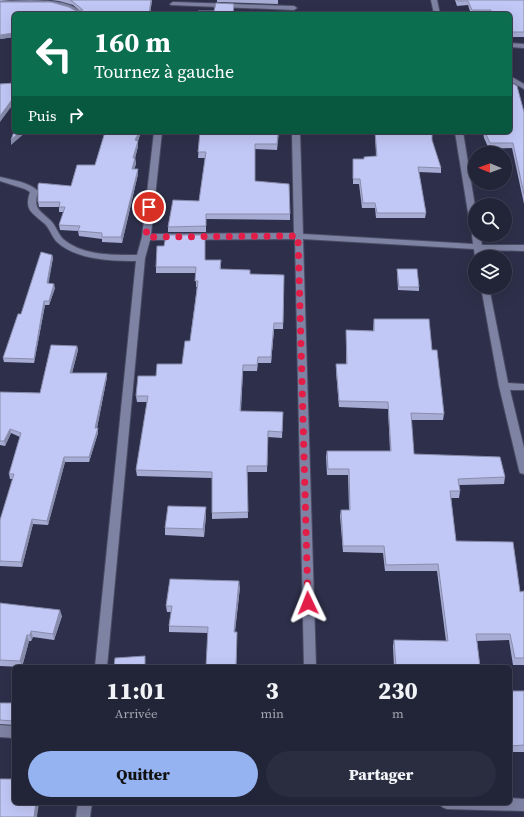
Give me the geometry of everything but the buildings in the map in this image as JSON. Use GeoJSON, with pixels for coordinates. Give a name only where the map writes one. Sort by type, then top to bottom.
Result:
{"type":"FeatureCollection","features":[{"type":"Feature","properties":{"kind":"street"},"geometry":{"type":"LineString","coordinates":[[173,5],[294,11],[294,0]]}},
{"type":"Feature","properties":{"kind":"street"},"geometry":{"type":"LineString","coordinates":[[434,0],[437,12]]}},
{"type":"Feature","properties":{"kind":"street"},"geometry":{"type":"LineString","coordinates":[[0,3],[63,1],[74,6],[78,12]]}},
{"type":"Feature","properties":{"kind":"street"},"geometry":{"type":"LineString","coordinates":[[512,46],[524,46]]}},
{"type":"Feature","properties":{"kind":"street"},"geometry":{"type":"LineString","coordinates":[[512,79],[524,87]]}},
{"type":"Feature","properties":{"kind":"street"},"geometry":{"type":"LineString","coordinates":[[102,665],[141,258],[146,237],[158,134]]}},
{"type":"Feature","properties":{"kind":"street"},"geometry":{"type":"LineString","coordinates":[[296,134],[310,665]]}},
{"type":"Feature","properties":{"kind":"street"},"geometry":{"type":"LineString","coordinates":[[459,134],[470,198]]}},
{"type":"Feature","properties":{"kind":"street"},"geometry":{"type":"LineString","coordinates":[[0,179],[28,187],[34,191],[30,202],[33,211],[49,224],[60,240],[82,252],[108,257],[141,258]]}},
{"type":"Feature","properties":{"kind":"street"},"geometry":{"type":"LineString","coordinates":[[146,237],[298,236],[478,248],[524,248]]}},
{"type":"Feature","properties":{"kind":"street"},"geometry":{"type":"LineString","coordinates":[[477,242],[478,248]]}},
{"type":"Feature","properties":{"kind":"street"},"geometry":{"type":"LineString","coordinates":[[486,294],[504,386],[524,470]]}},
{"type":"Feature","properties":{"kind":"street"},"geometry":{"type":"LineString","coordinates":[[504,386],[524,387]]}},
{"type":"Feature","properties":{"kind":"street"},"geometry":{"type":"LineString","coordinates":[[0,731],[12,732]]}},
{"type":"Feature","properties":{"kind":"street"},"geometry":{"type":"LineString","coordinates":[[83,817],[85,805]]}},
{"type":"Feature","properties":{"kind":"street"},"geometry":{"type":"LineString","coordinates":[[512,805],[524,805]]}},
{"type":"Feature","properties":{"kind":"route"},"geometry":{"type":"LineString","coordinates":[[149,207],[146,237],[298,236],[308,603]]}}]}
